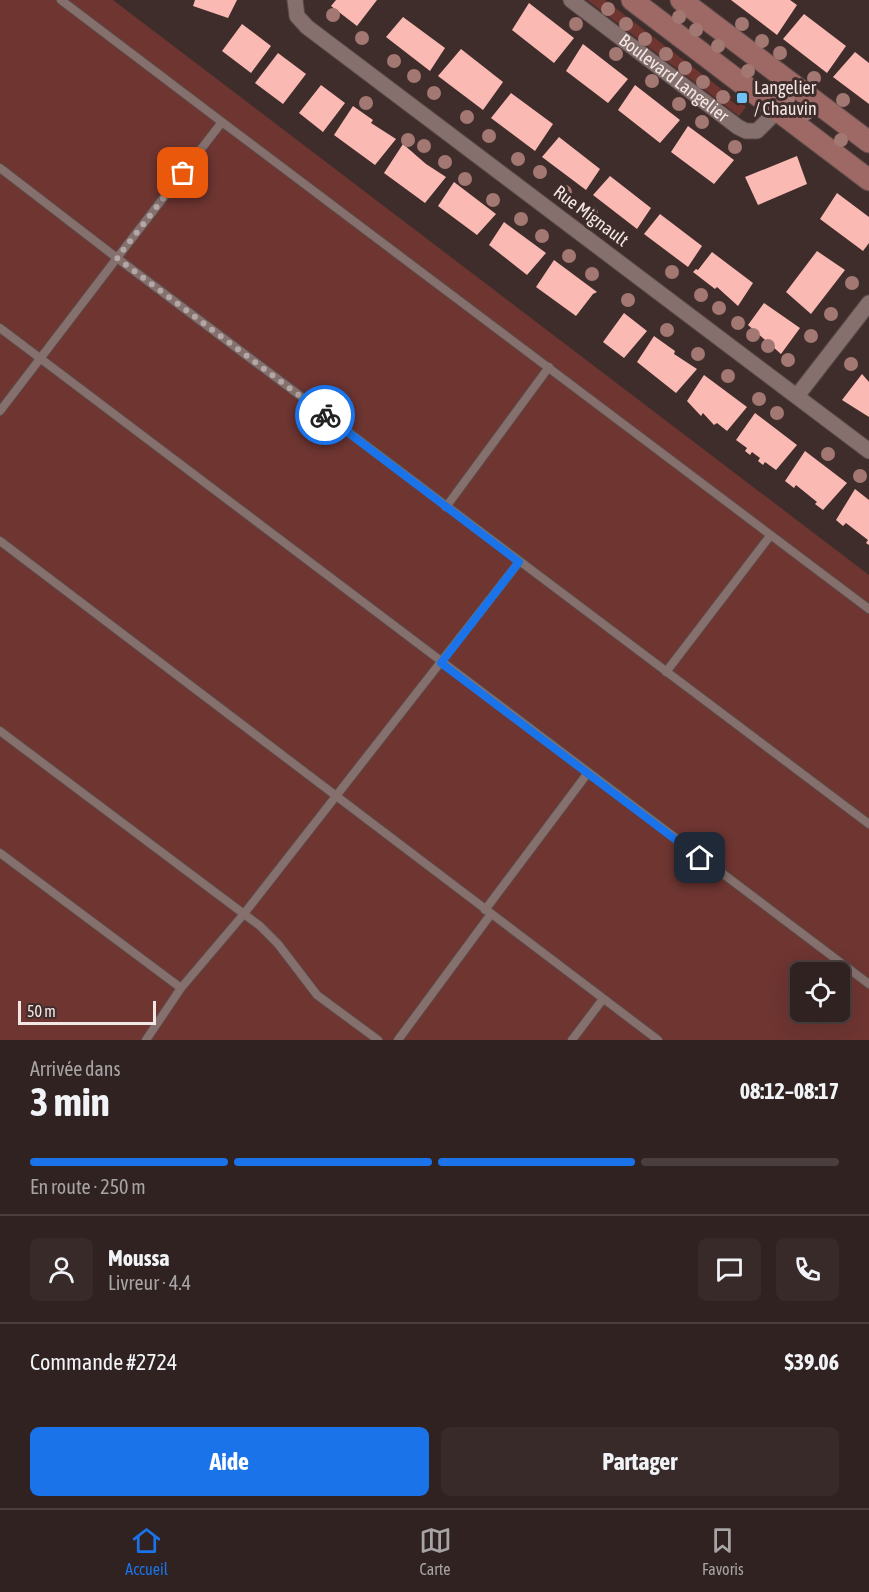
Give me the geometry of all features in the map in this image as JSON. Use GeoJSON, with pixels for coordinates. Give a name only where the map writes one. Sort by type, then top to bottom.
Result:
{"type":"FeatureCollection","features":[{"type":"Feature","properties":{"kind":"main road","name":"Boulevard Langelier"},"geometry":{"type":"LineString","coordinates":[[632,0],[869,180]]}},
{"type":"Feature","properties":{"kind":"main road"},"geometry":{"type":"LineString","coordinates":[[681,0],[869,142]]}},
{"type":"Feature","properties":{"kind":"street","name":"Boulevard Langelier"},"geometry":{"type":"LineString","coordinates":[[571,0],[738,127],[746,131],[757,131],[778,110]]}},
{"type":"Feature","properties":{"kind":"street","name":"Rue Mignault"},"geometry":{"type":"LineString","coordinates":[[295,4],[297,16],[307,27],[869,451]]}},
{"type":"Feature","properties":{"kind":"street"},"geometry":{"type":"LineString","coordinates":[[797,396],[869,303]]}},
{"type":"Feature","properties":{"kind":"lane"},"geometry":{"type":"LineString","coordinates":[[61,0],[869,609]]}},
{"type":"Feature","properties":{"kind":"lane"},"geometry":{"type":"LineString","coordinates":[[0,411],[222,122]]}},
{"type":"Feature","properties":{"kind":"lane"},"geometry":{"type":"LineString","coordinates":[[0,168],[446,507],[869,824]]}},
{"type":"Feature","properties":{"kind":"lane"},"geometry":{"type":"LineString","coordinates":[[0,328],[587,774],[869,984]]}},
{"type":"Feature","properties":{"kind":"lane"},"geometry":{"type":"LineString","coordinates":[[446,507],[549,367]]}},
{"type":"Feature","properties":{"kind":"lane"},"geometry":{"type":"LineString","coordinates":[[666,672],[770,536]]}},
{"type":"Feature","properties":{"kind":"lane"},"geometry":{"type":"LineString","coordinates":[[0,541],[658,1040]]}},
{"type":"Feature","properties":{"kind":"lane"},"geometry":{"type":"LineString","coordinates":[[146,1040],[181,988],[243,915],[519,562]]}},
{"type":"Feature","properties":{"kind":"lane"},"geometry":{"type":"LineString","coordinates":[[0,731],[243,915],[278,944],[317,995],[378,1040]]}},
{"type":"Feature","properties":{"kind":"lane"},"geometry":{"type":"LineString","coordinates":[[398,1040],[587,774]]}},
{"type":"Feature","properties":{"kind":"lane"},"geometry":{"type":"LineString","coordinates":[[0,853],[181,988]]}},
{"type":"Feature","properties":{"kind":"lane"},"geometry":{"type":"LineString","coordinates":[[572,1040],[603,999]]}},
{"type":"Feature","properties":{"kind":"shaded area"},"geometry":{"type":"Polygon","coordinates":[[[0,0],[113,0],[869,575],[869,1040],[0,1040],[0,0]]]}},
{"type":"Feature","properties":{"kind":"shaded area"},"geometry":{"type":"Polygon","coordinates":[[[587,0],[605,0],[732,97],[730,100],[738,106],[741,103],[746,107],[739,116],[587,0]]]}},
{"type":"Feature","properties":{"kind":"building"},"geometry":{"type":"Polygon","coordinates":[[[195,0],[237,0],[228,18],[193,6],[195,0]]]}},
{"type":"Feature","properties":{"kind":"building"},"geometry":{"type":"Polygon","coordinates":[[[336,0],[377,0],[357,26],[331,6],[336,0]]]}},
{"type":"Feature","properties":{"kind":"building"},"geometry":{"type":"Polygon","coordinates":[[[731,0],[790,0],[797,5],[777,35],[731,0]]]}},
{"type":"Feature","properties":{"kind":"building"},"geometry":{"type":"Polygon","coordinates":[[[529,3],[574,38],[554,63],[512,30],[529,3]]]}},
{"type":"Feature","properties":{"kind":"building"},"geometry":{"type":"Polygon","coordinates":[[[804,14],[846,46],[827,73],[783,39],[804,14]]]}},
{"type":"Feature","properties":{"kind":"building"},"geometry":{"type":"Polygon","coordinates":[[[403,17],[445,48],[430,71],[386,37],[403,17]]]}},
{"type":"Feature","properties":{"kind":"building"},"geometry":{"type":"Polygon","coordinates":[[[242,24],[271,46],[251,73],[222,51],[242,24]]]}},
{"type":"Feature","properties":{"kind":"building"},"geometry":{"type":"Polygon","coordinates":[[[583,44],[628,79],[608,103],[566,71],[583,44]]]}},
{"type":"Feature","properties":{"kind":"building"},"geometry":{"type":"Polygon","coordinates":[[[461,49],[503,82],[483,110],[438,76],[461,49]]]}},
{"type":"Feature","properties":{"kind":"building"},"geometry":{"type":"Polygon","coordinates":[[[855,52],[869,63],[869,104],[833,77],[855,52]]]}},
{"type":"Feature","properties":{"kind":"building"},"geometry":{"type":"Polygon","coordinates":[[[278,53],[306,74],[283,104],[255,83],[278,53]]]}},
{"type":"Feature","properties":{"kind":"building"},"geometry":{"type":"Polygon","coordinates":[[[321,85],[345,103],[323,132],[299,113],[321,85]]]}},
{"type":"Feature","properties":{"kind":"building"},"geometry":{"type":"Polygon","coordinates":[[[635,85],[680,120],[660,143],[618,110],[635,85]]]}},
{"type":"Feature","properties":{"kind":"building"},"geometry":{"type":"Polygon","coordinates":[[[511,93],[553,124],[535,151],[491,118],[511,93]]]}},
{"type":"Feature","properties":{"kind":"building"},"geometry":{"type":"Polygon","coordinates":[[[353,106],[373,120],[371,123],[396,139],[375,165],[334,135],[353,106]]]}},
{"type":"Feature","properties":{"kind":"building"},"geometry":{"type":"Polygon","coordinates":[[[688,126],[734,160],[714,184],[671,152],[688,126]]]}},
{"type":"Feature","properties":{"kind":"building"},"geometry":{"type":"Polygon","coordinates":[[[559,137],[600,169],[586,190],[542,157],[559,137]]]}},
{"type":"Feature","properties":{"kind":"building"},"geometry":{"type":"Polygon","coordinates":[[[403,144],[426,164],[446,177],[425,203],[384,173],[403,144]]]}},
{"type":"Feature","properties":{"kind":"building"},"geometry":{"type":"Polygon","coordinates":[[[797,156],[807,184],[758,205],[745,177],[797,156]]]}},
{"type":"Feature","properties":{"kind":"building"},"geometry":{"type":"Polygon","coordinates":[[[610,176],[651,208],[637,229],[593,195],[610,176]]]}},
{"type":"Feature","properties":{"kind":"building"},"geometry":{"type":"Polygon","coordinates":[[[454,182],[496,214],[477,235],[438,206],[454,182]]]}},
{"type":"Feature","properties":{"kind":"building"},"geometry":{"type":"Polygon","coordinates":[[[837,193],[869,217],[869,243],[863,251],[820,219],[837,193]]]}},
{"type":"Feature","properties":{"kind":"building"},"geometry":{"type":"Polygon","coordinates":[[[660,214],[702,246],[688,267],[644,234],[660,214]]]}},
{"type":"Feature","properties":{"kind":"building"},"geometry":{"type":"Polygon","coordinates":[[[504,222],[546,253],[527,275],[489,245],[504,222]]]}},
{"type":"Feature","properties":{"kind":"building"},"geometry":{"type":"Polygon","coordinates":[[[817,251],[845,270],[811,314],[786,292],[817,251]]]}},
{"type":"Feature","properties":{"kind":"building"},"geometry":{"type":"Polygon","coordinates":[[[712,252],[753,283],[738,306],[717,287],[715,289],[693,272],[698,270],[712,252]]]}},
{"type":"Feature","properties":{"kind":"building"},"geometry":{"type":"Polygon","coordinates":[[[554,260],[597,292],[576,316],[536,287],[554,260]]]}},
{"type":"Feature","properties":{"kind":"building"},"geometry":{"type":"Polygon","coordinates":[[[764,303],[800,328],[781,354],[748,325],[764,303]]]}},
{"type":"Feature","properties":{"kind":"building"},"geometry":{"type":"Polygon","coordinates":[[[624,313],[647,331],[624,358],[603,342],[624,313]]]}},
{"type":"Feature","properties":{"kind":"building"},"geometry":{"type":"Polygon","coordinates":[[[654,336],[675,351],[674,354],[697,369],[676,393],[637,362],[654,336]]]}},
{"type":"Feature","properties":{"kind":"building"},"geometry":{"type":"Polygon","coordinates":[[[862,374],[869,382],[869,417],[842,400],[862,374]]]}},
{"type":"Feature","properties":{"kind":"building"},"geometry":{"type":"Polygon","coordinates":[[[704,375],[747,407],[727,431],[717,423],[714,425],[703,413],[701,416],[687,401],[704,375]]]}},
{"type":"Feature","properties":{"kind":"building"},"geometry":{"type":"Polygon","coordinates":[[[755,413],[797,445],[776,470],[765,462],[763,465],[758,461],[760,458],[752,452],[750,455],[745,451],[747,448],[736,440],[755,413]]]}},
{"type":"Feature","properties":{"kind":"building"},"geometry":{"type":"Polygon","coordinates":[[[805,451],[847,483],[823,510],[796,485],[794,488],[785,481],[805,451]]]}},
{"type":"Feature","properties":{"kind":"building"},"geometry":{"type":"Polygon","coordinates":[[[855,489],[869,500],[869,545],[866,543],[868,540],[846,523],[843,526],[836,520],[855,489]]]}},
{"type":"Feature","properties":{"kind":"way so far"},"geometry":{"type":"LineString","coordinates":[[183,173],[117,258],[325,415]]}},
{"type":"Feature","properties":{"kind":"place","name":"Langelier / Chauvin"},"geometry":{"type":"Point","coordinates":[742,98]}},
{"type":"Feature","properties":{"kind":"route"},"geometry":{"type":"LineString","coordinates":[[325,415],[519,562],[441,663],[700,858]]}}]}
